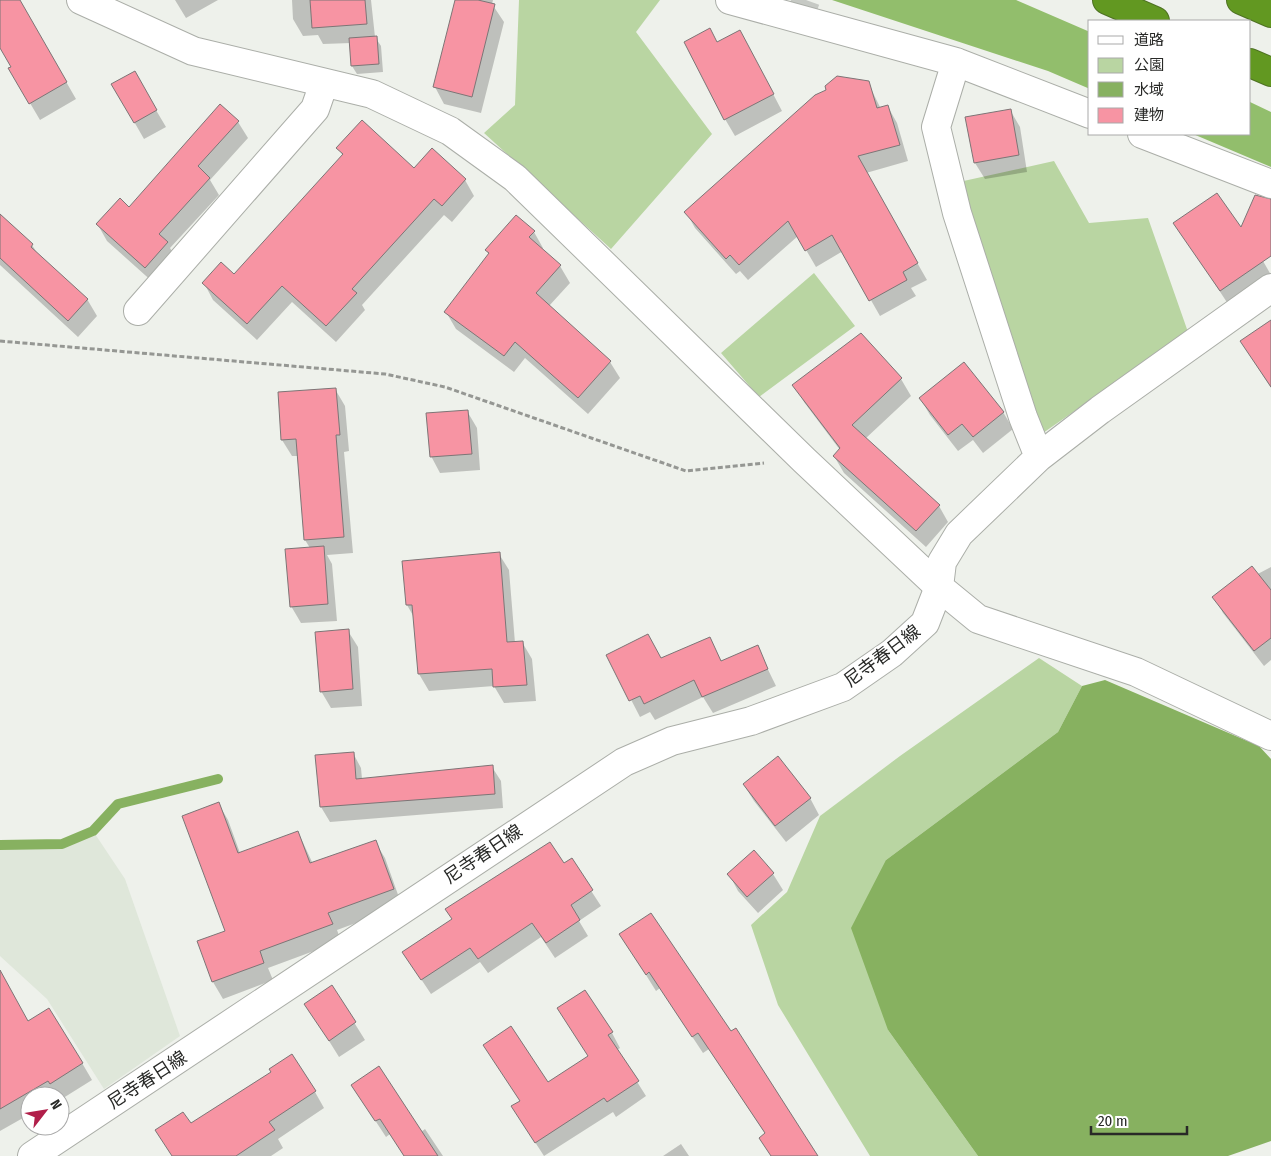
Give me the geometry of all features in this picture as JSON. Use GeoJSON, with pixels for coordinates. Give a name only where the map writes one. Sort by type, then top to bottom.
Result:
{"type":"FeatureCollection","features":[{"type":"Feature","properties":{"kind":"highway"},"geometry":{"type":"LineString","coordinates":[[1107,0],[1153,20]]}},
{"type":"Feature","properties":{"kind":"highway"},"geometry":{"type":"LineString","coordinates":[[1241,0],[1271,13]]}},
{"type":"Feature","properties":{"kind":"highway"},"geometry":{"type":"LineString","coordinates":[[1251,63],[1271,72]]}},
{"type":"Feature","properties":{"kind":"street"},"geometry":{"type":"LineString","coordinates":[[81,0],[193,51],[372,94],[450,130],[515,178],[804,460],[939,587],[978,619],[1136,672],[1270,733]]}},
{"type":"Feature","properties":{"kind":"street"},"geometry":{"type":"LineString","coordinates":[[730,0],[956,62],[1088,113]]}},
{"type":"Feature","properties":{"kind":"street"},"geometry":{"type":"LineString","coordinates":[[956,62],[936,126],[957,213],[1023,417],[1039,457]]}},
{"type":"Feature","properties":{"kind":"street"},"geometry":{"type":"LineString","coordinates":[[138,311],[315,109],[324,83]]}},
{"type":"Feature","properties":{"kind":"street"},"geometry":{"type":"LineString","coordinates":[[1145,135],[1271,184]]}},
{"type":"Feature","properties":{"kind":"street","name":"尼寺春日線"},"geometry":{"type":"LineString","coordinates":[[32,1156],[535,819],[624,762],[672,741],[751,720],[843,687],[892,653],[925,623],[939,587],[942,562],[959,534],[1039,457],[1100,410],[1271,288]]}},
{"type":"Feature","properties":{"kind":"path"},"geometry":{"type":"LineString","coordinates":[[0,341],[385,374],[445,387],[686,471],[804,460]]}},
{"type":"Feature","properties":{"kind":"shaded area"},"geometry":{"type":"Polygon","coordinates":[[[832,0],[1016,0],[1088,31],[1088,88],[1048,71],[832,0]]]}},
{"type":"Feature","properties":{"kind":"shaded area"},"geometry":{"type":"Polygon","coordinates":[[[1251,102],[1271,112],[1271,167],[1195,135],[1251,135],[1251,102]]]}},
{"type":"Feature","properties":{"kind":"shaded area"},"geometry":{"type":"Polygon","coordinates":[[[93,831],[125,879],[180,1036],[104,1089],[47,999],[0,956],[0,845],[62,844],[93,831]]]}},
{"type":"Feature","properties":{"kind":"green space"},"geometry":{"type":"Polygon","coordinates":[[[519,0],[660,0],[636,32],[712,134],[611,249],[484,133],[515,105],[519,0]]]}},
{"type":"Feature","properties":{"kind":"green space"},"geometry":{"type":"Polygon","coordinates":[[[1054,161],[1089,223],[1148,218],[1188,332],[1043,433],[959,182],[1054,161]]]}},
{"type":"Feature","properties":{"kind":"green space"},"geometry":{"type":"Polygon","coordinates":[[[814,273],[855,326],[759,397],[721,353],[814,273]]]}},
{"type":"Feature","properties":{"kind":"green space"},"geometry":{"type":"Polygon","coordinates":[[[1039,658],[1082,686],[1058,732],[886,860],[888,1030],[978,1156],[870,1156],[778,1005],[751,925],[787,892],[820,816],[900,756],[1039,658]]]}},
{"type":"Feature","properties":{"kind":"water"},"geometry":{"type":"Polygon","coordinates":[[[1105,680],[1259,746],[1271,759],[1271,1141],[1228,1156],[978,1156],[888,1030],[851,928],[886,860],[1058,732],[1082,686],[1105,680]]]}},
{"type":"Feature","properties":{"kind":"building"},"geometry":{"type":"Polygon","coordinates":[[[0,0],[20,0],[67,82],[29,104],[8,68],[11,67],[0,48],[0,0]]]}},
{"type":"Feature","properties":{"kind":"building"},"geometry":{"type":"Polygon","coordinates":[[[310,0],[365,0],[367,24],[312,28],[310,0]]]}},
{"type":"Feature","properties":{"kind":"building"},"geometry":{"type":"Polygon","coordinates":[[[455,0],[478,0],[495,4],[472,97],[433,87],[455,0]]]}},
{"type":"Feature","properties":{"kind":"building"},"geometry":{"type":"Polygon","coordinates":[[[710,28],[717,42],[740,30],[774,94],[724,120],[684,42],[710,28]]]}},
{"type":"Feature","properties":{"kind":"building"},"geometry":{"type":"Polygon","coordinates":[[[377,36],[379,64],[351,66],[349,38],[377,36]]]}},
{"type":"Feature","properties":{"kind":"building"},"geometry":{"type":"Polygon","coordinates":[[[135,71],[157,110],[134,123],[111,84],[135,71]]]}},
{"type":"Feature","properties":{"kind":"building"},"geometry":{"type":"Polygon","coordinates":[[[837,76],[869,81],[877,108],[888,105],[900,145],[858,156],[918,263],[903,272],[907,280],[869,301],[832,235],[805,251],[788,221],[739,265],[730,255],[726,259],[684,212],[815,95],[826,90],[825,86],[837,76]]]}},
{"type":"Feature","properties":{"kind":"building"},"geometry":{"type":"Polygon","coordinates":[[[220,104],[239,121],[198,166],[210,178],[159,234],[168,242],[145,268],[96,224],[120,198],[129,207],[220,104]]]}},
{"type":"Feature","properties":{"kind":"building"},"geometry":{"type":"Polygon","coordinates":[[[1011,109],[1019,155],[974,163],[965,117],[1011,109]]]}},
{"type":"Feature","properties":{"kind":"building"},"geometry":{"type":"Polygon","coordinates":[[[362,120],[414,168],[432,148],[466,179],[442,206],[434,199],[352,289],[357,293],[326,326],[282,286],[247,324],[202,283],[221,262],[234,274],[343,154],[336,148],[362,120]]]}},
{"type":"Feature","properties":{"kind":"building"},"geometry":{"type":"Polygon","coordinates":[[[1217,193],[1241,227],[1255,195],[1271,199],[1271,256],[1220,291],[1173,223],[1217,193]]]}},
{"type":"Feature","properties":{"kind":"building"},"geometry":{"type":"Polygon","coordinates":[[[0,214],[33,244],[31,247],[88,299],[68,321],[0,258],[0,214]]]}},
{"type":"Feature","properties":{"kind":"building"},"geometry":{"type":"Polygon","coordinates":[[[516,215],[535,231],[529,237],[561,265],[536,293],[611,361],[578,398],[515,342],[504,356],[444,312],[489,253],[485,250],[516,215]]]}},
{"type":"Feature","properties":{"kind":"building"},"geometry":{"type":"Polygon","coordinates":[[[1271,320],[1271,387],[1240,341],[1271,320]]]}},
{"type":"Feature","properties":{"kind":"building"},"geometry":{"type":"Polygon","coordinates":[[[861,333],[902,378],[852,425],[940,505],[916,531],[833,456],[840,448],[792,385],[861,333]]]}},
{"type":"Feature","properties":{"kind":"building"},"geometry":{"type":"Polygon","coordinates":[[[964,362],[1004,412],[973,437],[962,424],[948,435],[919,398],[964,362]]]}},
{"type":"Feature","properties":{"kind":"building"},"geometry":{"type":"Polygon","coordinates":[[[336,388],[340,435],[336,435],[344,537],[304,540],[296,439],[281,440],[278,392],[336,388]]]}},
{"type":"Feature","properties":{"kind":"building"},"geometry":{"type":"Polygon","coordinates":[[[468,410],[472,454],[430,457],[426,413],[468,410]]]}},
{"type":"Feature","properties":{"kind":"building"},"geometry":{"type":"Polygon","coordinates":[[[324,546],[328,604],[290,607],[285,549],[324,546]]]}},
{"type":"Feature","properties":{"kind":"building"},"geometry":{"type":"Polygon","coordinates":[[[500,552],[507,642],[523,641],[527,685],[493,687],[492,669],[418,674],[412,605],[406,605],[402,561],[500,552]]]}},
{"type":"Feature","properties":{"kind":"building"},"geometry":{"type":"Polygon","coordinates":[[[1252,566],[1271,590],[1271,638],[1254,651],[1212,597],[1252,566]]]}},
{"type":"Feature","properties":{"kind":"building"},"geometry":{"type":"Polygon","coordinates":[[[349,629],[353,689],[320,692],[315,632],[349,629]]]}},
{"type":"Feature","properties":{"kind":"building"},"geometry":{"type":"Polygon","coordinates":[[[648,634],[661,658],[710,637],[721,661],[758,645],[768,669],[702,697],[694,680],[644,704],[640,696],[629,701],[606,655],[648,634]]]}},
{"type":"Feature","properties":{"kind":"building"},"geometry":{"type":"Polygon","coordinates":[[[354,752],[356,779],[493,765],[495,794],[320,807],[315,755],[354,752]]]}},
{"type":"Feature","properties":{"kind":"building"},"geometry":{"type":"Polygon","coordinates":[[[778,756],[811,798],[775,826],[743,784],[778,756]]]}},
{"type":"Feature","properties":{"kind":"building"},"geometry":{"type":"Polygon","coordinates":[[[219,802],[238,853],[298,831],[310,863],[376,840],[394,889],[328,913],[333,924],[260,951],[264,963],[212,982],[197,941],[225,931],[182,816],[219,802]]]}},
{"type":"Feature","properties":{"kind":"building"},"geometry":{"type":"Polygon","coordinates":[[[550,842],[564,863],[572,858],[593,890],[571,905],[580,920],[546,943],[532,923],[478,959],[470,948],[421,980],[402,952],[452,919],[445,909],[550,842]]]}},
{"type":"Feature","properties":{"kind":"building"},"geometry":{"type":"Polygon","coordinates":[[[754,850],[774,873],[747,897],[727,874],[754,850]]]}},
{"type":"Feature","properties":{"kind":"building"},"geometry":{"type":"Polygon","coordinates":[[[651,913],[731,1031],[736,1028],[818,1156],[771,1156],[759,1138],[765,1133],[698,1033],[692,1037],[649,972],[646,975],[619,934],[651,913]]]}},
{"type":"Feature","properties":{"kind":"building"},"geometry":{"type":"Polygon","coordinates":[[[0,970],[28,1021],[49,1008],[83,1063],[50,1084],[48,1081],[39,1086],[20,1086],[20,1097],[0,1109],[0,970]]]}},
{"type":"Feature","properties":{"kind":"building"},"geometry":{"type":"Polygon","coordinates":[[[332,985],[356,1022],[329,1041],[304,1004],[332,985]]]}},
{"type":"Feature","properties":{"kind":"building"},"geometry":{"type":"Polygon","coordinates":[[[585,990],[613,1032],[608,1035],[639,1081],[607,1102],[604,1098],[535,1143],[511,1106],[520,1101],[483,1045],[511,1026],[548,1082],[588,1056],[557,1008],[585,990]]]}},
{"type":"Feature","properties":{"kind":"building"},"geometry":{"type":"Polygon","coordinates":[[[292,1054],[316,1091],[269,1122],[275,1130],[236,1156],[172,1156],[155,1130],[183,1112],[191,1123],[271,1072],[269,1069],[292,1054]]]}},
{"type":"Feature","properties":{"kind":"building"},"geometry":{"type":"Polygon","coordinates":[[[379,1066],[438,1156],[404,1156],[380,1119],[375,1121],[351,1085],[379,1066]]]}},
{"type":"Feature","properties":{"kind":"waterway"},"geometry":{"type":"LineString","coordinates":[[0,845],[62,844],[93,831],[118,804],[218,779]]}},
{"type":"Feature","properties":{"kind":"tunnel"},"geometry":{"type":"LineString","coordinates":[[799,19],[806,0]]}}]}
